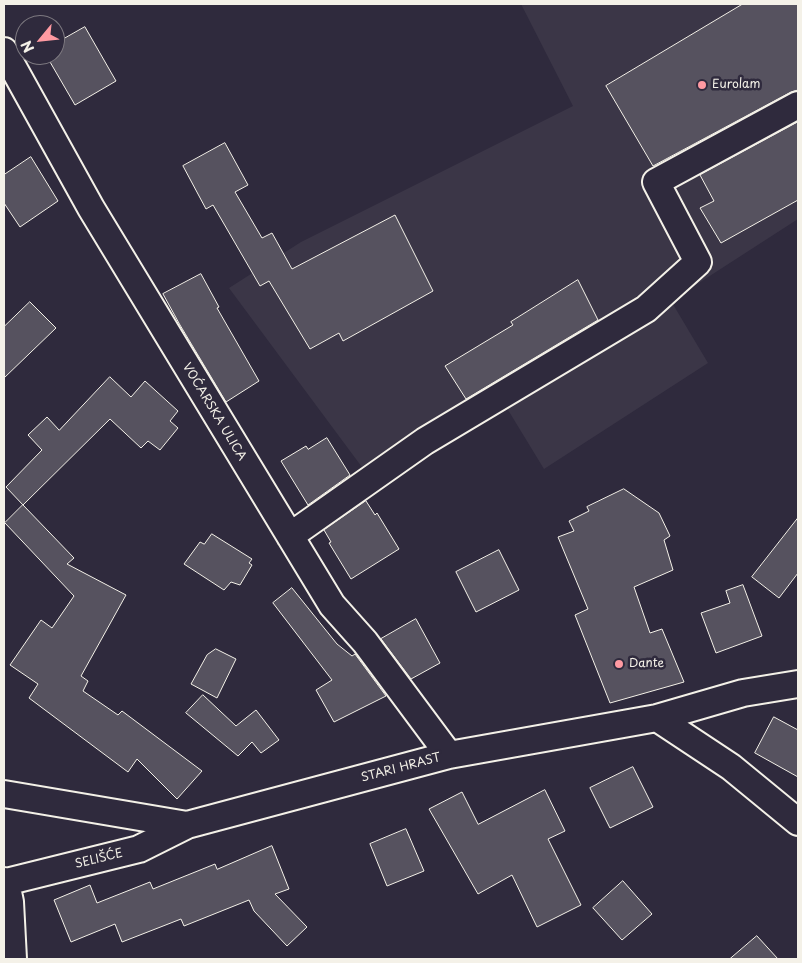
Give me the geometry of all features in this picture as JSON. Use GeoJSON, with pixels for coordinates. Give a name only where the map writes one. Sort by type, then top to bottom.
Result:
{"type":"FeatureCollection","features":[{"type":"Feature","properties":{"kind":"street","name":"VOĆARSKA ULICA"},"geometry":{"type":"LineString","coordinates":[[4,51],[91,208],[332,605],[365,642],[449,755]]}},
{"type":"Feature","properties":{"kind":"street"},"geometry":{"type":"LineString","coordinates":[[290,536],[425,441],[646,309],[698,262],[656,182],[798,105]]}},
{"type":"Feature","properties":{"kind":"street","name":"STARI HRAST"},"geometry":{"type":"LineString","coordinates":[[4,794],[187,824],[449,755],[657,718],[743,693],[798,684]]}},
{"type":"Feature","properties":{"kind":"street"},"geometry":{"type":"LineString","coordinates":[[657,718],[731,766],[798,822]]}},
{"type":"Feature","properties":{"kind":"street","name":"SELIŠĆE"},"geometry":{"type":"LineString","coordinates":[[13,959],[10,902],[5,881],[139,849],[187,824]]}},
{"type":"Feature","properties":{"kind":"shaded area"},"geometry":{"type":"Polygon","coordinates":[[[521,4],[798,4],[798,219],[671,301],[708,363],[544,469],[505,405],[376,486],[229,288],[301,242],[573,106],[521,4]]]}},
{"type":"Feature","properties":{"kind":"building","name":"Eurolam"},"geometry":{"type":"Polygon","coordinates":[[[743,4],[798,4],[798,90],[653,166],[606,86],[743,4]]]}},
{"type":"Feature","properties":{"kind":"building"},"geometry":{"type":"Polygon","coordinates":[[[85,27],[116,81],[75,105],[52,65],[65,65],[65,38],[85,27]]]}},
{"type":"Feature","properties":{"kind":"building"},"geometry":{"type":"Polygon","coordinates":[[[798,122],[798,200],[721,243],[700,208],[714,201],[700,175],[798,122]]]}},
{"type":"Feature","properties":{"kind":"building"},"geometry":{"type":"Polygon","coordinates":[[[225,143],[248,185],[235,192],[262,238],[272,233],[292,269],[395,215],[433,291],[343,341],[339,333],[310,349],[269,281],[260,286],[213,205],[206,209],[183,166],[225,143]]]}},
{"type":"Feature","properties":{"kind":"building"},"geometry":{"type":"Polygon","coordinates":[[[31,157],[58,201],[20,227],[4,203],[4,175],[31,157]]]}},
{"type":"Feature","properties":{"kind":"building"},"geometry":{"type":"Polygon","coordinates":[[[201,274],[219,307],[217,308],[259,381],[226,402],[163,294],[201,274]]]}},
{"type":"Feature","properties":{"kind":"building"},"geometry":{"type":"Polygon","coordinates":[[[578,280],[598,320],[466,399],[445,366],[513,325],[511,322],[578,280]]]}},
{"type":"Feature","properties":{"kind":"building"},"geometry":{"type":"Polygon","coordinates":[[[30,302],[56,328],[4,378],[4,327],[30,302]]]}},
{"type":"Feature","properties":{"kind":"building"},"geometry":{"type":"Polygon","coordinates":[[[110,377],[131,397],[145,381],[178,411],[170,421],[178,428],[160,450],[148,441],[141,448],[110,419],[23,505],[6,487],[42,450],[28,435],[47,417],[59,430],[110,377]]]}},
{"type":"Feature","properties":{"kind":"building"},"geometry":{"type":"Polygon","coordinates":[[[327,438],[350,475],[308,505],[281,461],[306,446],[308,449],[327,438]]]}},
{"type":"Feature","properties":{"kind":"building"},"geometry":{"type":"Polygon","coordinates":[[[624,489],[659,513],[670,536],[664,540],[673,570],[634,587],[650,633],[662,629],[684,682],[610,703],[575,615],[588,609],[558,537],[574,531],[569,521],[589,511],[587,507],[624,489]]]}},
{"type":"Feature","properties":{"kind":"building"},"geometry":{"type":"Polygon","coordinates":[[[366,501],[375,515],[377,513],[399,549],[351,579],[329,543],[331,542],[324,530],[366,501]]]}},
{"type":"Feature","properties":{"kind":"building"},"geometry":{"type":"Polygon","coordinates":[[[23,505],[74,558],[67,564],[126,595],[81,676],[88,681],[83,691],[118,715],[122,711],[202,771],[177,799],[137,759],[128,772],[29,698],[38,684],[10,665],[41,620],[52,628],[74,596],[5,523],[23,505]]]}},
{"type":"Feature","properties":{"kind":"building"},"geometry":{"type":"Polygon","coordinates":[[[798,518],[798,573],[779,598],[752,577],[798,518]]]}},
{"type":"Feature","properties":{"kind":"building"},"geometry":{"type":"Polygon","coordinates":[[[212,534],[252,559],[249,563],[252,565],[240,585],[231,582],[224,590],[184,564],[200,542],[204,544],[212,534]]]}},
{"type":"Feature","properties":{"kind":"building"},"geometry":{"type":"Polygon","coordinates":[[[499,550],[519,590],[476,612],[456,572],[499,550]]]}},
{"type":"Feature","properties":{"kind":"building"},"geometry":{"type":"Polygon","coordinates":[[[743,585],[762,636],[716,653],[701,613],[730,603],[726,591],[743,585]]]}},
{"type":"Feature","properties":{"kind":"building"},"geometry":{"type":"Polygon","coordinates":[[[292,588],[337,644],[352,656],[355,654],[386,696],[334,722],[316,690],[332,680],[273,603],[292,588]]]}},
{"type":"Feature","properties":{"kind":"building"},"geometry":{"type":"Polygon","coordinates":[[[416,619],[440,663],[411,679],[381,639],[416,619]]]}},
{"type":"Feature","properties":{"kind":"building"},"geometry":{"type":"Polygon","coordinates":[[[216,649],[236,659],[217,698],[191,684],[207,655],[216,649]]]}},
{"type":"Feature","properties":{"kind":"building"},"geometry":{"type":"Polygon","coordinates":[[[203,695],[236,726],[256,710],[279,740],[261,753],[252,742],[238,756],[186,713],[203,695]]]}},
{"type":"Feature","properties":{"kind":"building"},"geometry":{"type":"Polygon","coordinates":[[[774,717],[798,730],[798,777],[755,753],[774,717]]]}},
{"type":"Feature","properties":{"kind":"building"},"geometry":{"type":"Polygon","coordinates":[[[633,767],[653,807],[610,828],[590,788],[633,767]]]}},
{"type":"Feature","properties":{"kind":"building"},"geometry":{"type":"Polygon","coordinates":[[[545,790],[565,831],[548,839],[581,905],[537,927],[512,875],[478,894],[429,809],[462,792],[478,824],[545,790]]]}},
{"type":"Feature","properties":{"kind":"building"},"geometry":{"type":"Polygon","coordinates":[[[406,829],[424,871],[387,886],[370,844],[406,829]]]}},
{"type":"Feature","properties":{"kind":"building"},"geometry":{"type":"Polygon","coordinates":[[[272,846],[289,889],[275,894],[307,927],[287,946],[254,911],[249,900],[184,926],[181,919],[122,942],[115,924],[71,942],[54,900],[90,885],[97,903],[150,882],[153,889],[215,864],[217,869],[272,846]]]}},
{"type":"Feature","properties":{"kind":"building"},"geometry":{"type":"Polygon","coordinates":[[[623,881],[652,914],[622,940],[593,908],[623,881]]]}},
{"type":"Feature","properties":{"kind":"building"},"geometry":{"type":"Polygon","coordinates":[[[757,936],[778,959],[730,959],[757,936]]]}},
{"type":"Feature","properties":{"kind":"place","name":"Eurolam"},"geometry":{"type":"Point","coordinates":[702,85]}},
{"type":"Feature","properties":{"kind":"place","name":"Dante"},"geometry":{"type":"Point","coordinates":[619,664]}}]}
